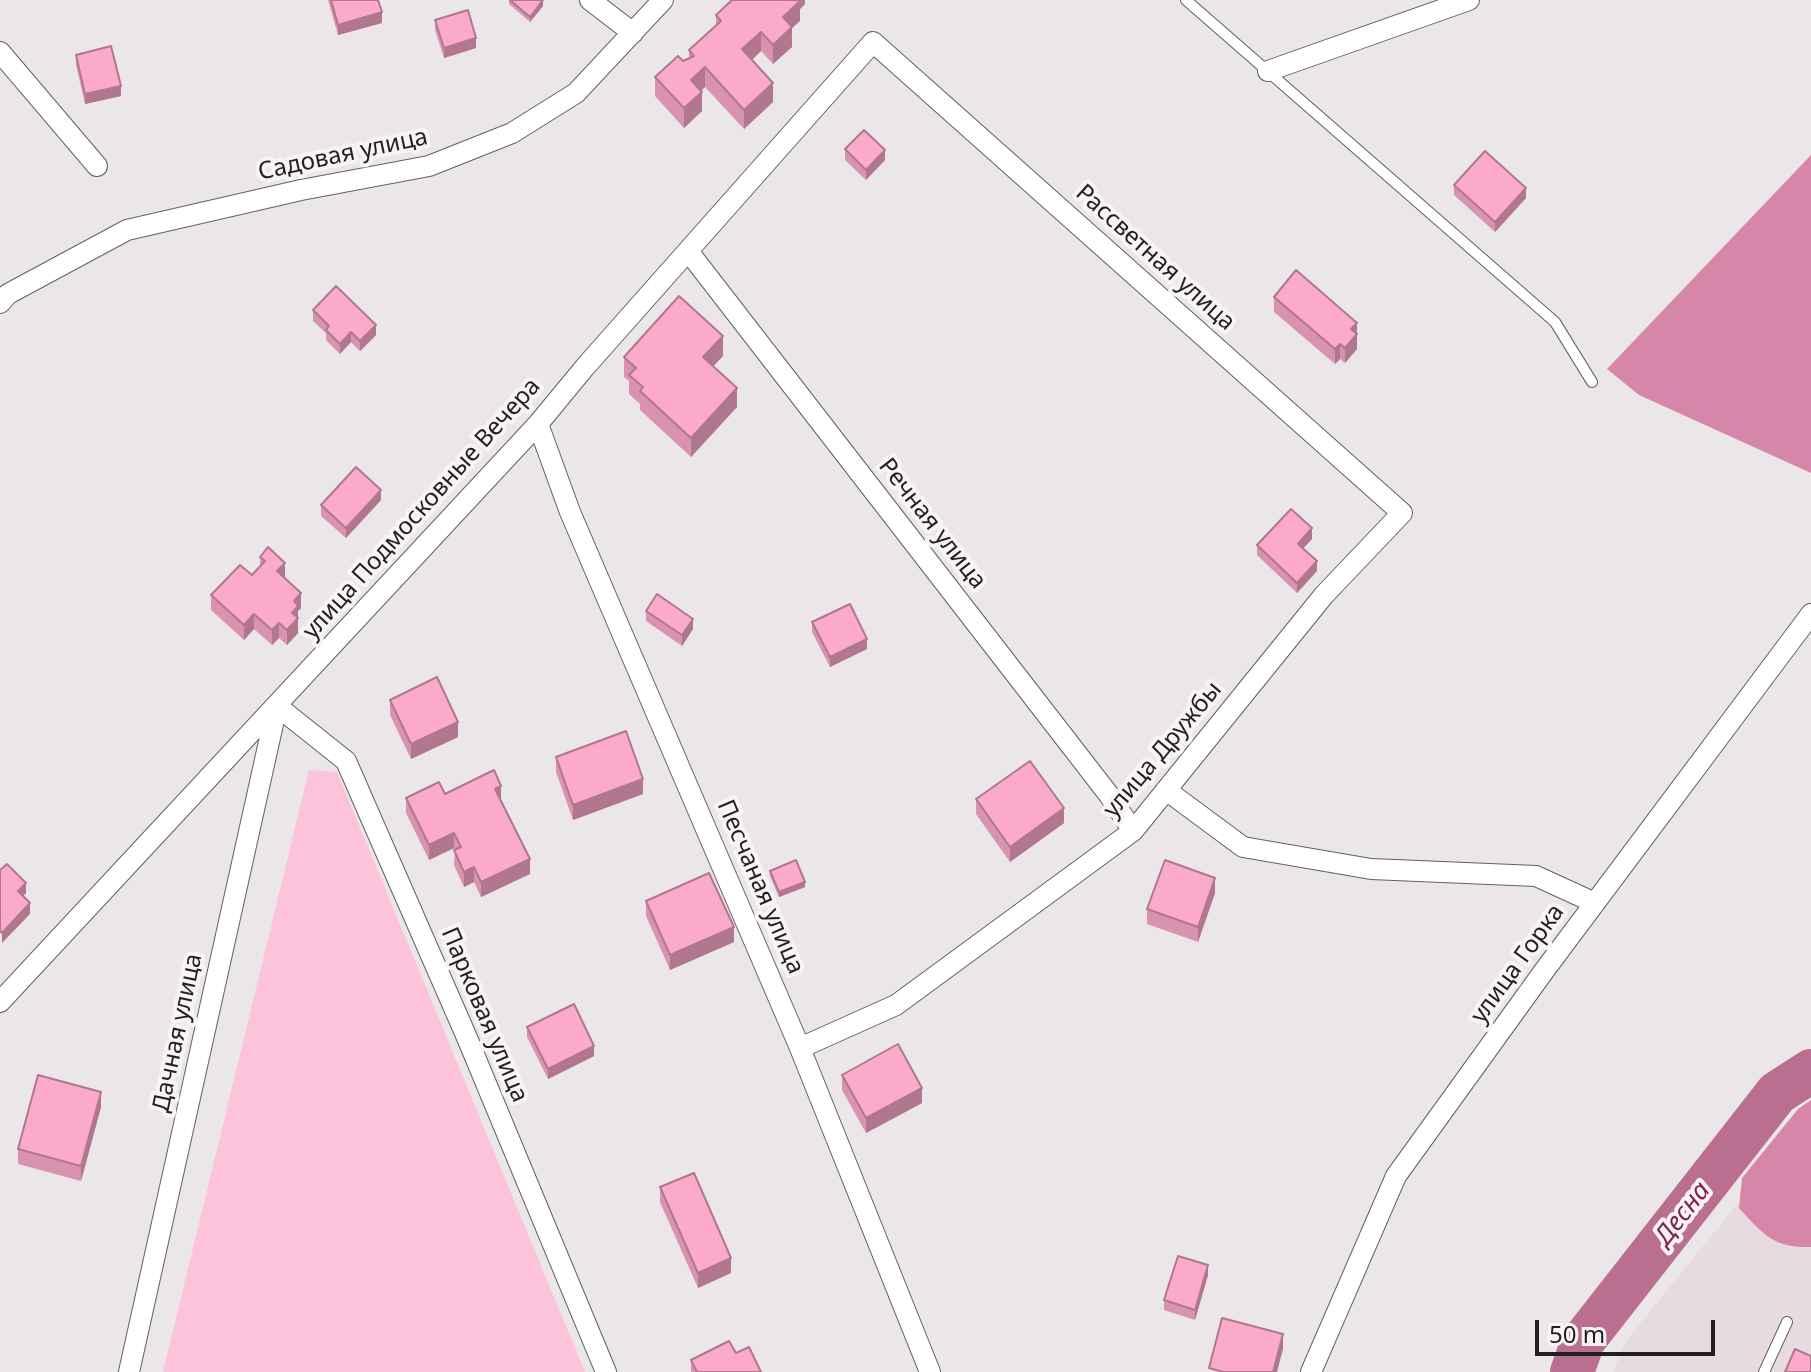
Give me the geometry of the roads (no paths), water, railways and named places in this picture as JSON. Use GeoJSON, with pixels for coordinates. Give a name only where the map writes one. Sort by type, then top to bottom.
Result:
{"type":"FeatureCollection","features":[{"type":"Feature","properties":{"kind":"street"},"geometry":{"type":"LineString","coordinates":[[590,0],[633,33]]}},
{"type":"Feature","properties":{"kind":"street","name":"Садовая улица"},"geometry":{"type":"LineString","coordinates":[[0,303],[8,294],[127,230],[301,190],[429,166],[512,133],[576,93],[663,0]]}},
{"type":"Feature","properties":{"kind":"street"},"geometry":{"type":"LineString","coordinates":[[1268,71],[1469,0]]}},
{"type":"Feature","properties":{"kind":"street","name":"улица Подмосковные Вечера"},"geometry":{"type":"LineString","coordinates":[[0,1002],[538,424],[873,42]]}},
{"type":"Feature","properties":{"kind":"street","name":"Рассветная улица"},"geometry":{"type":"LineString","coordinates":[[873,42],[1402,513]]}},
{"type":"Feature","properties":{"kind":"street"},"geometry":{"type":"LineString","coordinates":[[0,52],[97,166]]}},
{"type":"Feature","properties":{"kind":"street","name":"Речная улица"},"geometry":{"type":"LineString","coordinates":[[688,251],[1109,795],[1133,831]]}},
{"type":"Feature","properties":{"kind":"street","name":"Песчаная улица"},"geometry":{"type":"LineString","coordinates":[[538,424],[570,512],[800,1048],[930,1372]]}},
{"type":"Feature","properties":{"kind":"street","name":"улица Дружбы"},"geometry":{"type":"LineString","coordinates":[[800,1048],[896,1005],[1133,831],[1324,595],[1402,513]]}},
{"type":"Feature","properties":{"kind":"street","name":"улица Горка"},"geometry":{"type":"LineString","coordinates":[[1311,1372],[1396,1176],[1811,614]]}},
{"type":"Feature","properties":{"kind":"street","name":"Дачная улица"},"geometry":{"type":"LineString","coordinates":[[129,1372],[277,706]]}},
{"type":"Feature","properties":{"kind":"street","name":"Парковая улица"},"geometry":{"type":"LineString","coordinates":[[277,706],[346,761],[468,1040],[606,1372]]}},
{"type":"Feature","properties":{"kind":"street"},"geometry":{"type":"LineString","coordinates":[[1166,790],[1243,847],[1371,869],[1536,876],[1595,903]]}},
{"type":"Feature","properties":{"kind":"lane"},"geometry":{"type":"LineString","coordinates":[[1186,0],[1555,322],[1592,382]]}},
{"type":"Feature","properties":{"kind":"lane"},"geometry":{"type":"LineString","coordinates":[[1764,1372],[1787,1322]]}},
{"type":"Feature","properties":{"kind":"waterway","name":"Десна"},"geometry":{"type":"LineString","coordinates":[[1572,1372],[1583,1341],[1777,1093],[1811,1071]]}}]}
